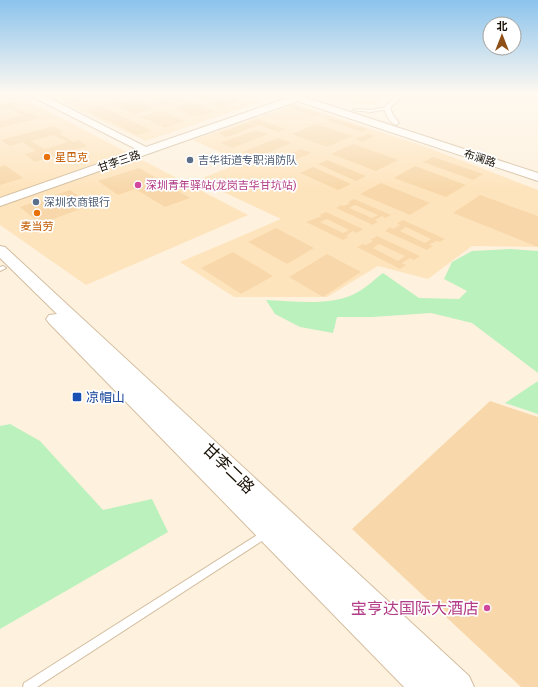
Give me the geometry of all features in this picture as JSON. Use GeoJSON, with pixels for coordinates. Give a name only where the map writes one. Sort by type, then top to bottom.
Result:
{"type":"FeatureCollection","features":[{"type":"Feature","properties":{"kind":"main road","name":"布澜路"},"geometry":{"type":"LineString","coordinates":[[389,126],[538,177]]}},
{"type":"Feature","properties":{"kind":"main road","name":"布澜路"},"geometry":{"type":"LineString","coordinates":[[406,126],[538,168]]}},
{"type":"Feature","properties":{"kind":"street"},"geometry":{"type":"LineString","coordinates":[[98,126],[141,148]]}},
{"type":"Feature","properties":{"kind":"street","name":"甘李三路"},"geometry":{"type":"LineString","coordinates":[[0,197],[207,126]]}},
{"type":"Feature","properties":{"kind":"street","name":"甘李三路"},"geometry":{"type":"LineString","coordinates":[[0,202],[211,126]]}},
{"type":"Feature","properties":{"kind":"street","name":"甘李二路"},"geometry":{"type":"LineString","coordinates":[[1,263],[426,687]]}},
{"type":"Feature","properties":{"kind":"street","name":"甘李二路"},"geometry":{"type":"LineString","coordinates":[[1,263],[458,687]]}},
{"type":"Feature","properties":{"kind":"lane"},"geometry":{"type":"LineString","coordinates":[[28,687],[269,532]]}},
{"type":"Feature","properties":{"kind":"shaded area"},"geometry":{"type":"Polygon","coordinates":[[[0,126],[77,126],[248,215],[86,285],[0,225],[0,126]]]}},
{"type":"Feature","properties":{"kind":"shaded area"},"geometry":{"type":"Polygon","coordinates":[[[113,126],[190,126],[146,141],[113,126]]]}},
{"type":"Feature","properties":{"kind":"shaded area"},"geometry":{"type":"Polygon","coordinates":[[[232,126],[362,126],[429,148],[538,190],[538,247],[472,246],[428,279],[378,266],[327,297],[234,297],[180,262],[281,219],[198,180],[242,162],[193,140],[232,126]]]}},
{"type":"Feature","properties":{"kind":"green space"},"geometry":{"type":"Polygon","coordinates":[[[510,249],[538,251],[538,373],[472,323],[431,313],[372,317],[337,317],[333,333],[300,327],[275,314],[266,300],[313,302],[337,300],[358,292],[383,273],[419,298],[459,299],[467,291],[444,279],[452,262],[472,251],[510,249]]]}},
{"type":"Feature","properties":{"kind":"green space"},"geometry":{"type":"Polygon","coordinates":[[[538,381],[538,414],[505,403],[538,381]]]}},
{"type":"Feature","properties":{"kind":"green space"},"geometry":{"type":"Polygon","coordinates":[[[10,424],[40,441],[103,510],[152,499],[168,532],[0,629],[0,426],[10,424]]]}},
{"type":"Feature","properties":{"kind":"building"},"geometry":{"type":"Polygon","coordinates":[[[54,126],[63,132],[59,133],[73,142],[78,140],[87,146],[35,162],[25,154],[36,151],[23,142],[10,146],[1,140],[54,126]],[[54,135],[31,141],[45,149],[68,142],[54,135]]]}},
{"type":"Feature","properties":{"kind":"building"},"geometry":{"type":"Polygon","coordinates":[[[119,126],[142,126],[152,131],[137,135],[119,126]]]}},
{"type":"Feature","properties":{"kind":"building"},"geometry":{"type":"Polygon","coordinates":[[[238,126],[256,126],[227,137],[218,133],[238,126]]]}},
{"type":"Feature","properties":{"kind":"building"},"geometry":{"type":"Polygon","coordinates":[[[262,126],[278,126],[286,129],[278,132],[262,126]]]}},
{"type":"Feature","properties":{"kind":"building"},"geometry":{"type":"Polygon","coordinates":[[[312,126],[323,126],[352,136],[327,147],[292,134],[312,126]]]}},
{"type":"Feature","properties":{"kind":"building"},"geometry":{"type":"Polygon","coordinates":[[[344,126],[358,126],[368,129],[362,132],[344,126]]]}},
{"type":"Feature","properties":{"kind":"building"},"geometry":{"type":"Polygon","coordinates":[[[256,130],[268,134],[233,148],[221,143],[256,130]]]}},
{"type":"Feature","properties":{"kind":"building"},"geometry":{"type":"Polygon","coordinates":[[[368,134],[375,136],[362,142],[355,139],[368,134]]]}},
{"type":"Feature","properties":{"kind":"building"},"geometry":{"type":"Polygon","coordinates":[[[278,138],[291,143],[256,158],[243,152],[278,138]]]}},
{"type":"Feature","properties":{"kind":"building"},"geometry":{"type":"Polygon","coordinates":[[[353,144],[398,160],[376,171],[331,154],[353,144]]]}},
{"type":"Feature","properties":{"kind":"building"},"geometry":{"type":"Polygon","coordinates":[[[301,149],[311,153],[276,168],[266,163],[301,149]]]}},
{"type":"Feature","properties":{"kind":"building"},"geometry":{"type":"Polygon","coordinates":[[[433,157],[483,174],[473,180],[423,162],[433,157]]]}},
{"type":"Feature","properties":{"kind":"building"},"geometry":{"type":"Polygon","coordinates":[[[327,160],[366,176],[356,181],[318,164],[327,160]]]}},
{"type":"Feature","properties":{"kind":"building"},"geometry":{"type":"Polygon","coordinates":[[[5,165],[23,178],[0,185],[0,167],[5,165]]]}},
{"type":"Feature","properties":{"kind":"building"},"geometry":{"type":"Polygon","coordinates":[[[415,166],[466,185],[446,197],[394,178],[415,166]]]}},
{"type":"Feature","properties":{"kind":"building"},"geometry":{"type":"Polygon","coordinates":[[[313,167],[351,184],[338,190],[300,173],[313,167]]]}},
{"type":"Feature","properties":{"kind":"building"},"geometry":{"type":"Polygon","coordinates":[[[139,168],[190,198],[165,207],[135,189],[118,195],[98,181],[139,168]]]}},
{"type":"Feature","properties":{"kind":"building"},"geometry":{"type":"Polygon","coordinates":[[[381,183],[430,203],[410,215],[360,194],[381,183]]]}},
{"type":"Feature","properties":{"kind":"building"},"geometry":{"type":"Polygon","coordinates":[[[70,190],[91,205],[40,224],[20,207],[70,190]]]}},
{"type":"Feature","properties":{"kind":"building"},"geometry":{"type":"Polygon","coordinates":[[[480,195],[538,216],[538,247],[453,213],[480,195]]]}},
{"type":"Feature","properties":{"kind":"building"},"geometry":{"type":"Polygon","coordinates":[[[354,199],[391,215],[385,218],[382,216],[375,220],[378,222],[373,225],[336,208],[350,203],[348,202],[354,199]],[[355,205],[349,208],[372,218],[378,215],[355,205]]]}},
{"type":"Feature","properties":{"kind":"building"},"geometry":{"type":"Polygon","coordinates":[[[326,212],[363,229],[357,233],[353,231],[346,236],[349,237],[343,240],[306,222],[322,216],[319,215],[326,212]],[[327,219],[320,222],[343,233],[349,230],[327,219]]]}},
{"type":"Feature","properties":{"kind":"building"},"geometry":{"type":"Polygon","coordinates":[[[403,220],[445,239],[440,242],[436,241],[429,245],[433,246],[427,250],[385,231],[390,227],[393,229],[400,225],[397,223],[403,220]],[[406,227],[400,231],[425,243],[431,239],[406,227]]]}},
{"type":"Feature","properties":{"kind":"building"},"geometry":{"type":"Polygon","coordinates":[[[276,228],[314,248],[287,264],[248,242],[276,228]]]}},
{"type":"Feature","properties":{"kind":"building"},"geometry":{"type":"Polygon","coordinates":[[[377,236],[420,256],[414,260],[410,258],[402,263],[406,265],[400,269],[357,247],[363,244],[366,245],[373,241],[370,240],[377,236]],[[379,244],[373,248],[398,261],[405,256],[379,244]]]}},
{"type":"Feature","properties":{"kind":"building"},"geometry":{"type":"Polygon","coordinates":[[[233,252],[273,276],[241,294],[201,268],[233,252]]]}},
{"type":"Feature","properties":{"kind":"building"},"geometry":{"type":"Polygon","coordinates":[[[327,254],[361,272],[323,297],[289,277],[327,254]]]}},
{"type":"Feature","properties":{"kind":"building","name":"宝亨达国际大酒店"},"geometry":{"type":"Polygon","coordinates":[[[490,401],[538,417],[538,687],[521,687],[352,529],[490,401]]]}},
{"type":"Feature","properties":{"kind":"place","name":"星巴克"},"geometry":{"type":"Point","coordinates":[47,157]}},
{"type":"Feature","properties":{"kind":"place","name":"吉华街道专职消防队"},"geometry":{"type":"Point","coordinates":[190,160]}},
{"type":"Feature","properties":{"kind":"place","name":"深圳青年驿站(龙岗吉华甘坑站)"},"geometry":{"type":"Point","coordinates":[138,185]}},
{"type":"Feature","properties":{"kind":"place","name":"深圳农商银行"},"geometry":{"type":"Point","coordinates":[36,202]}},
{"type":"Feature","properties":{"kind":"place","name":"麦当劳"},"geometry":{"type":"Point","coordinates":[37,213]}},
{"type":"Feature","properties":{"kind":"place","name":"凉帽山"},"geometry":{"type":"Point","coordinates":[77,397]}},
{"type":"Feature","properties":{"kind":"place","name":"宝亨达国际大酒店"},"geometry":{"type":"Point","coordinates":[487,608]}}]}
